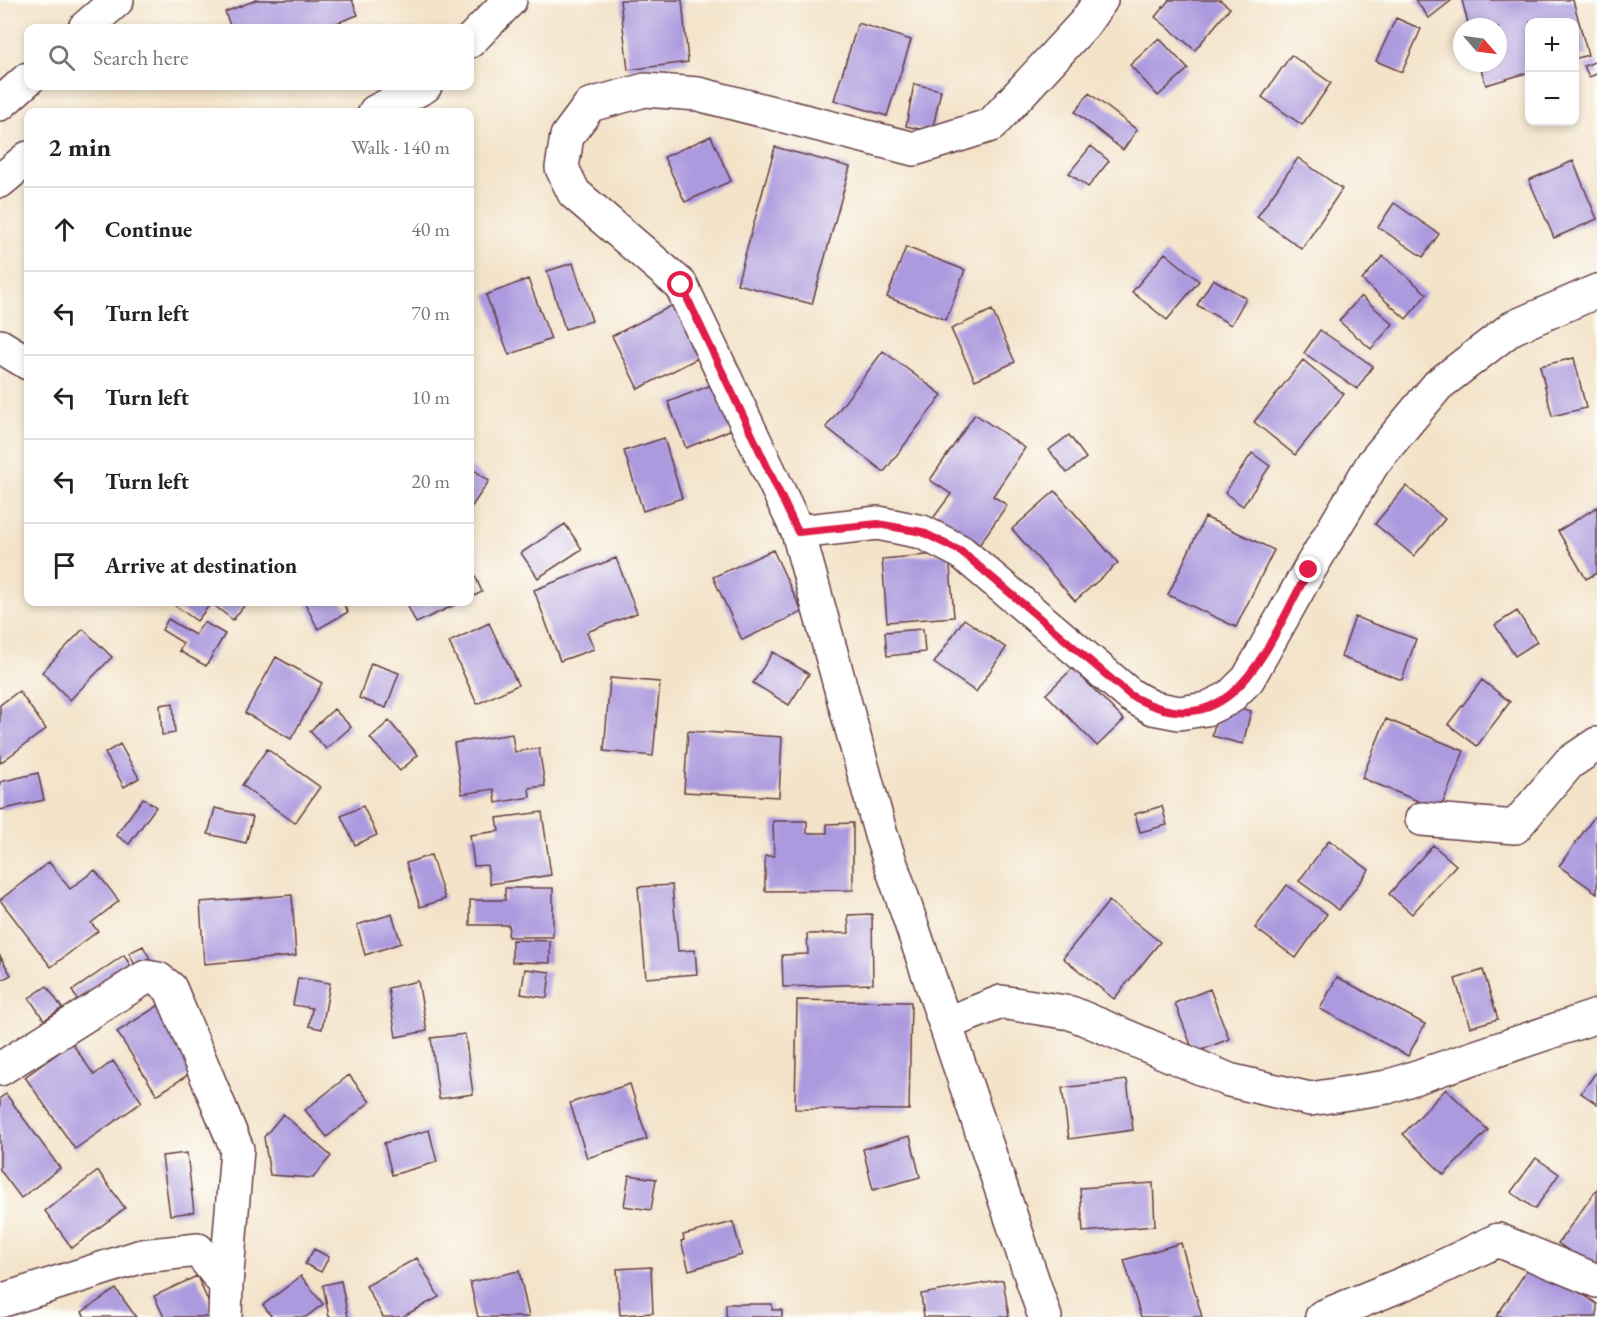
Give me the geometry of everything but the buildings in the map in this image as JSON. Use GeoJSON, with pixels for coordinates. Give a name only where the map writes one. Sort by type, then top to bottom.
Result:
{"type":"FeatureCollection","features":[{"type":"Feature","properties":{"kind":"street"},"geometry":{"type":"LineString","coordinates":[[90,24],[117,0]]}},
{"type":"Feature","properties":{"kind":"street"},"geometry":{"type":"LineString","coordinates":[[474,37],[510,0]]}},
{"type":"Feature","properties":{"kind":"street"},"geometry":{"type":"LineString","coordinates":[[1045,1317],[881,835],[798,532],[681,285],[574,193],[562,168],[567,136],[590,105],[645,90],[698,94],[914,149],[991,125],[1084,24],[1101,0]]}},
{"type":"Feature","properties":{"kind":"street"},"geometry":{"type":"LineString","coordinates":[[0,104],[24,83]]}},
{"type":"Feature","properties":{"kind":"street"},"geometry":{"type":"LineString","coordinates":[[383,108],[417,90]]}},
{"type":"Feature","properties":{"kind":"street"},"geometry":{"type":"LineString","coordinates":[[0,181],[24,161]]}},
{"type":"Feature","properties":{"kind":"street"},"geometry":{"type":"LineString","coordinates":[[798,532],[878,524],[922,532],[962,552],[1130,695],[1153,708],[1179,713],[1206,709],[1229,698],[1248,679],[1373,463],[1438,385],[1512,328],[1597,291]]}},
{"type":"Feature","properties":{"kind":"street"},"geometry":{"type":"LineString","coordinates":[[0,346],[24,361]]}},
{"type":"Feature","properties":{"kind":"street"},"geometry":{"type":"LineString","coordinates":[[1422,819],[1515,827],[1569,763],[1597,744]]}},
{"type":"Feature","properties":{"kind":"street"},"geometry":{"type":"LineString","coordinates":[[0,1069],[146,977],[158,979],[170,988],[237,1149],[226,1301]]}},
{"type":"Feature","properties":{"kind":"street"},"geometry":{"type":"LineString","coordinates":[[945,1024],[1000,1002],[1071,1013],[1229,1080],[1310,1099],[1388,1087],[1597,1016]]}},
{"type":"Feature","properties":{"kind":"street"},"geometry":{"type":"LineString","coordinates":[[1322,1317],[1427,1274],[1498,1240],[1597,1281]]}},
{"type":"Feature","properties":{"kind":"street"},"geometry":{"type":"LineString","coordinates":[[0,1301],[142,1256],[198,1250],[226,1301]]}},
{"type":"Feature","properties":{"kind":"route"},"geometry":{"type":"LineString","coordinates":[[681,285],[798,532],[878,524],[922,532],[962,552],[1130,695],[1153,708],[1179,713],[1206,709],[1229,698],[1248,679],[1309,570]]}}]}
